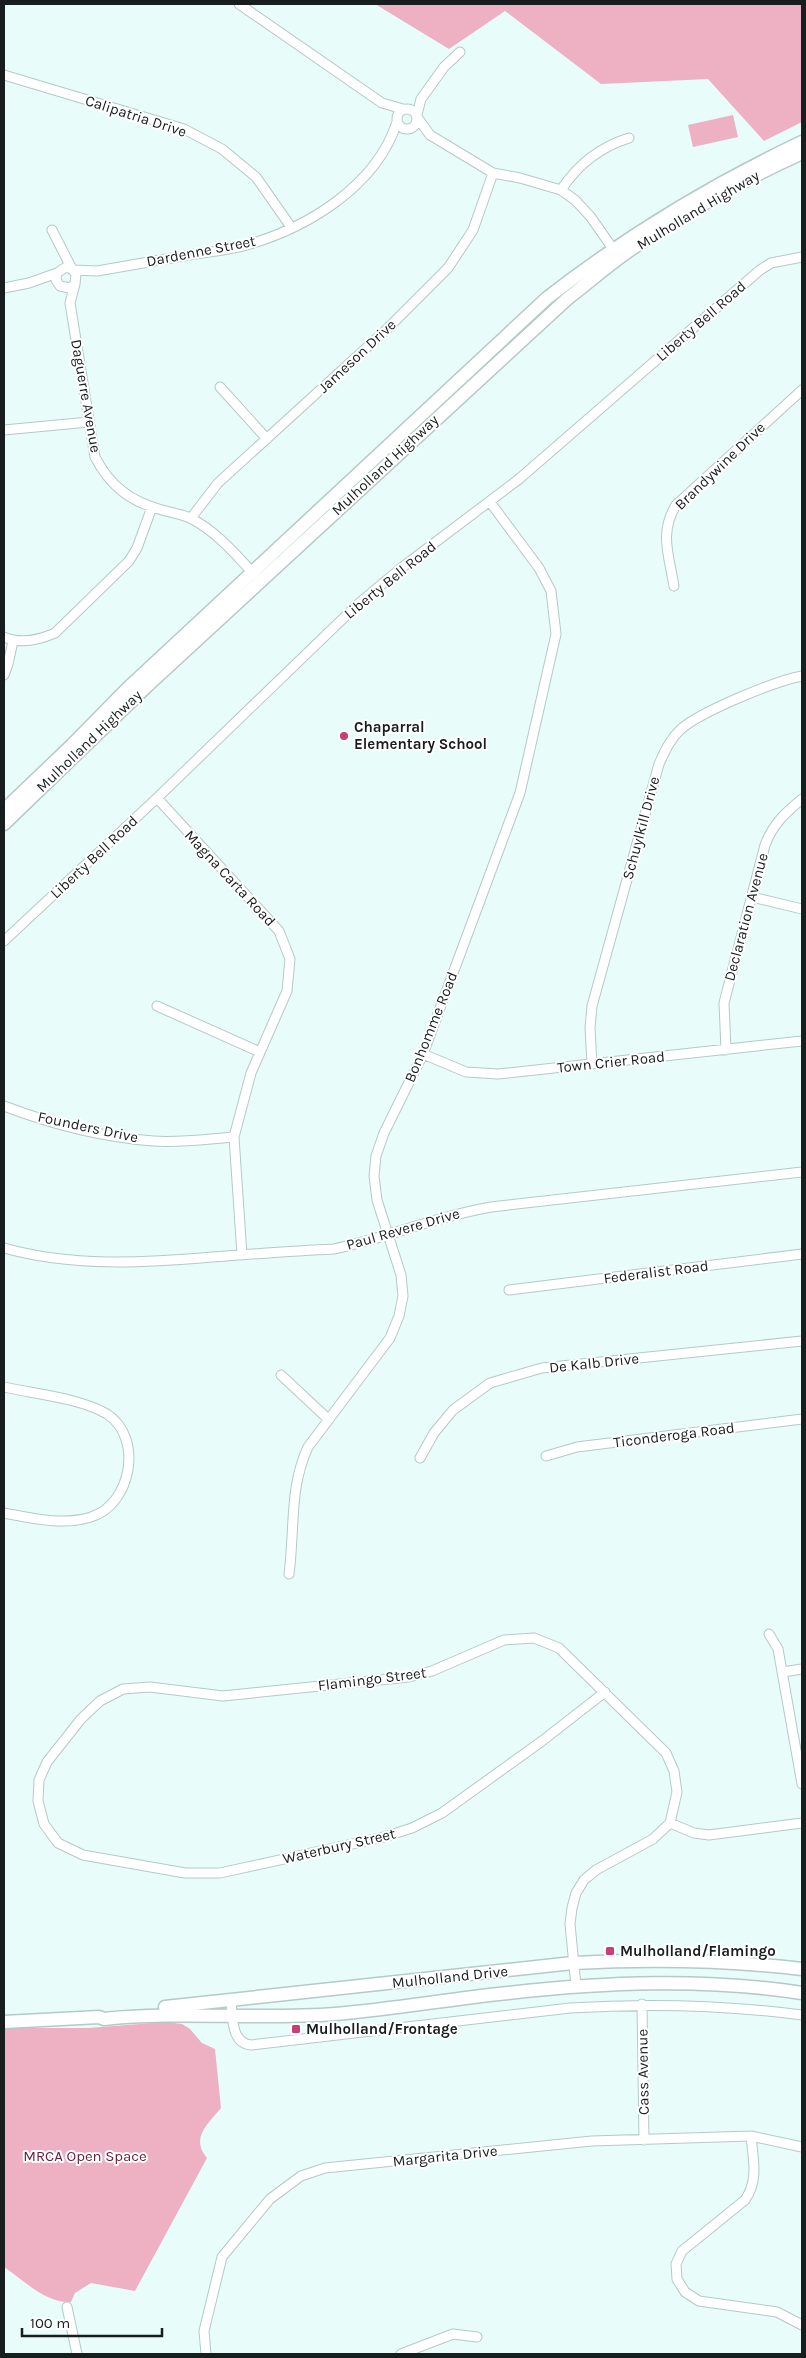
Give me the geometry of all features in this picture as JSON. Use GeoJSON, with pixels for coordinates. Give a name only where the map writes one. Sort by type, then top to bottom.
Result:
{"type":"FeatureCollection","features":[{"type":"Feature","properties":{"kind":"main road","name":"Mulholland Highway"},"geometry":{"type":"LineString","coordinates":[[4,810],[72,745],[126,689],[256,577],[616,253],[690,199],[802,142]]}},
{"type":"Feature","properties":{"kind":"main road","name":"Mulholland Highway"},"geometry":{"type":"LineString","coordinates":[[616,253],[726,192],[802,153]]}},
{"type":"Feature","properties":{"kind":"main road","name":"Mulholland Highway"},"geometry":{"type":"LineString","coordinates":[[4,824],[256,577]]}},
{"type":"Feature","properties":{"kind":"main road","name":"Mulholland Drive"},"geometry":{"type":"LineString","coordinates":[[99,2017],[104,2014],[231,2002],[574,1963],[691,1960],[802,1969]]}},
{"type":"Feature","properties":{"kind":"main road","name":"Mulholland Drive"},"geometry":{"type":"LineString","coordinates":[[4,2022],[99,2017],[104,2019],[162,2014],[337,2014],[576,1986],[691,1983],[802,1993]]}},
{"type":"Feature","properties":{"kind":"street"},"geometry":{"type":"LineString","coordinates":[[239,4],[382,102],[413,110],[430,135]]}},
{"type":"Feature","properties":{"kind":"street"},"geometry":{"type":"LineString","coordinates":[[397,122],[398,114],[421,99],[444,68],[460,52]]}},
{"type":"Feature","properties":{"kind":"street","name":"Calipatria Drive"},"geometry":{"type":"LineString","coordinates":[[4,75],[184,129],[222,149],[256,177],[291,227]]}},
{"type":"Feature","properties":{"kind":"street"},"geometry":{"type":"LineString","coordinates":[[409,129],[416,125],[421,99]]}},
{"type":"Feature","properties":{"kind":"street"},"geometry":{"type":"LineString","coordinates":[[382,102],[403,129],[430,135],[494,173],[520,178],[561,190],[575,200],[590,216],[616,253]]}},
{"type":"Feature","properties":{"kind":"street","name":"Dardenne Street"},"geometry":{"type":"LineString","coordinates":[[391,142],[397,122]]}},
{"type":"Feature","properties":{"kind":"street","name":"Dardenne Street"},"geometry":{"type":"LineString","coordinates":[[73,270],[97,271],[242,246],[273,236],[316,215],[338,200],[364,177],[391,142],[409,129]]}},
{"type":"Feature","properties":{"kind":"street"},"geometry":{"type":"LineString","coordinates":[[561,190],[576,169],[594,154],[612,143],[629,138]]}},
{"type":"Feature","properties":{"kind":"street","name":"Jameson Drive"},"geometry":{"type":"LineString","coordinates":[[191,518],[218,483],[386,330],[448,268],[473,230],[494,173]]}},
{"type":"Feature","properties":{"kind":"street"},"geometry":{"type":"LineString","coordinates":[[29,283],[70,288],[75,283],[77,277],[62,252],[52,230]]}},
{"type":"Feature","properties":{"kind":"street"},"geometry":{"type":"LineString","coordinates":[[60,286],[56,280],[62,252]]}},
{"type":"Feature","properties":{"kind":"street","name":"Liberty Bell Road"},"geometry":{"type":"LineString","coordinates":[[4,941],[157,798],[357,605],[400,569],[490,502],[760,270],[784,258],[802,257]]}},
{"type":"Feature","properties":{"kind":"street"},"geometry":{"type":"LineString","coordinates":[[4,288],[29,283],[66,268],[73,270]]}},
{"type":"Feature","properties":{"kind":"street","name":"Dardenne Street"},"geometry":{"type":"LineString","coordinates":[[75,283],[97,271]]}},
{"type":"Feature","properties":{"kind":"street","name":"Daguerre Avenue"},"geometry":{"type":"LineString","coordinates":[[70,303],[75,283]]}},
{"type":"Feature","properties":{"kind":"street","name":"Daguerre Avenue"},"geometry":{"type":"LineString","coordinates":[[60,286],[70,303],[95,457],[102,472],[120,491],[152,508],[191,518],[216,535],[256,577]]}},
{"type":"Feature","properties":{"kind":"street"},"geometry":{"type":"LineString","coordinates":[[220,387],[267,438]]}},
{"type":"Feature","properties":{"kind":"street","name":"Brandywine Drive"},"geometry":{"type":"LineString","coordinates":[[674,586],[666,536],[668,518],[676,505],[795,394],[802,390]]}},
{"type":"Feature","properties":{"kind":"street"},"geometry":{"type":"LineString","coordinates":[[4,430],[89,422]]}},
{"type":"Feature","properties":{"kind":"street","name":"Bonhomme Road"},"geometry":{"type":"LineString","coordinates":[[289,1574],[293,1544],[294,1489],[299,1467],[308,1447],[390,1338],[399,1316],[403,1296],[401,1275],[377,1200],[374,1176],[376,1156],[384,1133],[423,1054],[520,793],[556,634],[551,591],[539,568],[490,502]]}},
{"type":"Feature","properties":{"kind":"street"},"geometry":{"type":"LineString","coordinates":[[4,637],[13,641],[44,638],[55,633],[129,561],[137,548],[152,508]]}},
{"type":"Feature","properties":{"kind":"street"},"geometry":{"type":"LineString","coordinates":[[4,675],[13,641]]}},
{"type":"Feature","properties":{"kind":"street","name":"Schuylkill Drive"},"geometry":{"type":"LineString","coordinates":[[592,1064],[590,1028],[592,1006],[658,764],[667,745],[682,729],[702,714],[777,683],[802,676]]}},
{"type":"Feature","properties":{"kind":"street","name":"Magna Carta Road"},"geometry":{"type":"LineString","coordinates":[[157,798],[279,932],[290,959],[287,991],[250,1073],[234,1137],[242,1255]]}},
{"type":"Feature","properties":{"kind":"street","name":"Declaration Avenue"},"geometry":{"type":"LineString","coordinates":[[726,1050],[724,1003],[765,844],[772,828],[784,813],[802,799]]}},
{"type":"Feature","properties":{"kind":"street"},"geometry":{"type":"LineString","coordinates":[[752,896],[802,909]]}},
{"type":"Feature","properties":{"kind":"street"},"geometry":{"type":"LineString","coordinates":[[157,1006],[260,1052]]}},
{"type":"Feature","properties":{"kind":"street","name":"Town Crier Road"},"geometry":{"type":"LineString","coordinates":[[423,1054],[466,1072],[482,1074],[802,1041]]}},
{"type":"Feature","properties":{"kind":"street","name":"Founders Drive"},"geometry":{"type":"LineString","coordinates":[[4,1106],[74,1127],[117,1136],[155,1141],[234,1137]]}},
{"type":"Feature","properties":{"kind":"street","name":"Paul Revere Drive"},"geometry":{"type":"LineString","coordinates":[[4,1248],[53,1257],[103,1263],[143,1262],[334,1248],[459,1212],[491,1206],[802,1172]]}},
{"type":"Feature","properties":{"kind":"street","name":"Federalist Road"},"geometry":{"type":"LineString","coordinates":[[509,1290],[802,1254]]}},
{"type":"Feature","properties":{"kind":"street","name":"De Kalb Drive"},"geometry":{"type":"LineString","coordinates":[[420,1458],[434,1433],[454,1410],[490,1383],[542,1368],[802,1341]]}},
{"type":"Feature","properties":{"kind":"street"},"geometry":{"type":"LineString","coordinates":[[281,1375],[328,1419]]}},
{"type":"Feature","properties":{"kind":"street"},"geometry":{"type":"LineString","coordinates":[[4,1387],[88,1405],[108,1415],[121,1429],[128,1450],[128,1473],[123,1488],[111,1505],[92,1517],[72,1521],[42,1520],[4,1514]]}},
{"type":"Feature","properties":{"kind":"street","name":"Ticonderoga Road"},"geometry":{"type":"LineString","coordinates":[[546,1456],[577,1447],[802,1419]]}},
{"type":"Feature","properties":{"kind":"street"},"geometry":{"type":"LineString","coordinates":[[769,1634],[778,1649],[802,1784]]}},
{"type":"Feature","properties":{"kind":"street","name":"Flamingo Street"},"geometry":{"type":"LineString","coordinates":[[44,1824],[38,1801],[39,1780],[47,1762],[81,1719],[100,1701],[123,1689],[150,1687],[223,1696],[409,1677],[432,1672],[504,1640],[534,1638],[559,1648],[666,1753],[674,1771],[677,1792],[670,1823]]}},
{"type":"Feature","properties":{"kind":"street"},"geometry":{"type":"LineString","coordinates":[[783,1672],[802,1669]]}},
{"type":"Feature","properties":{"kind":"street","name":"Waterbury Street"},"geometry":{"type":"LineString","coordinates":[[44,1824],[58,1843],[82,1854],[185,1873],[220,1873],[384,1837],[412,1828],[442,1813],[542,1741],[605,1692]]}},
{"type":"Feature","properties":{"kind":"street"},"geometry":{"type":"LineString","coordinates":[[576,1986],[570,1924],[572,1908],[576,1893],[584,1880],[596,1870],[653,1838],[670,1823],[694,1833],[709,1835],[802,1823]]}},
{"type":"Feature","properties":{"kind":"street"},"geometry":{"type":"LineString","coordinates":[[231,2002],[236,2038],[241,2043],[251,2045],[570,2008],[642,2004],[730,2007],[802,2015]]}},
{"type":"Feature","properties":{"kind":"street","name":"Cass Avenue"},"geometry":{"type":"LineString","coordinates":[[642,2004],[644,2140]]}},
{"type":"Feature","properties":{"kind":"street"},"geometry":{"type":"LineString","coordinates":[[751,2136],[755,2177],[750,2192],[745,2200],[682,2251],[676,2264],[677,2279],[685,2292],[699,2301],[777,2312],[802,2326]]}},
{"type":"Feature","properties":{"kind":"street","name":"Margarita Drive"},"geometry":{"type":"LineString","coordinates":[[206,2354],[204,2331],[222,2257],[270,2199],[301,2176],[325,2168],[592,2141],[751,2136],[802,2147]]}},
{"type":"Feature","properties":{"kind":"street"},"geometry":{"type":"LineString","coordinates":[[66,2307],[77,2354]]}},
{"type":"Feature","properties":{"kind":"street"},"geometry":{"type":"LineString","coordinates":[[401,2354],[453,2334],[477,2337]]}},
{"type":"Feature","properties":{"kind":"green space"},"geometry":{"type":"Polygon","coordinates":[[[375,4],[802,4],[802,122],[764,141],[708,79],[601,84],[505,11],[449,49],[375,4]]]}},
{"type":"Feature","properties":{"kind":"green space"},"geometry":{"type":"Polygon","coordinates":[[[733,115],[738,137],[693,147],[688,125],[733,115]]]}},
{"type":"Feature","properties":{"kind":"green space","name":"MRCA Open Space"},"geometry":{"type":"Polygon","coordinates":[[[166,2022],[182,2024],[190,2029],[202,2043],[215,2049],[221,2108],[206,2126],[201,2138],[202,2151],[207,2158],[135,2291],[91,2283],[75,2293],[71,2302],[53,2299],[36,2290],[4,2267],[4,2028],[88,2028],[166,2022]]]}},
{"type":"Feature","properties":{"kind":"place","name":"Chaparral Elementary School"},"geometry":{"type":"Point","coordinates":[344,736]}},
{"type":"Feature","properties":{"kind":"place","name":"Mulholland/Flamingo"},"geometry":{"type":"Point","coordinates":[610,1951]}},
{"type":"Feature","properties":{"kind":"place","name":"Mulholland/Frontage"},"geometry":{"type":"Point","coordinates":[296,2029]}}]}
